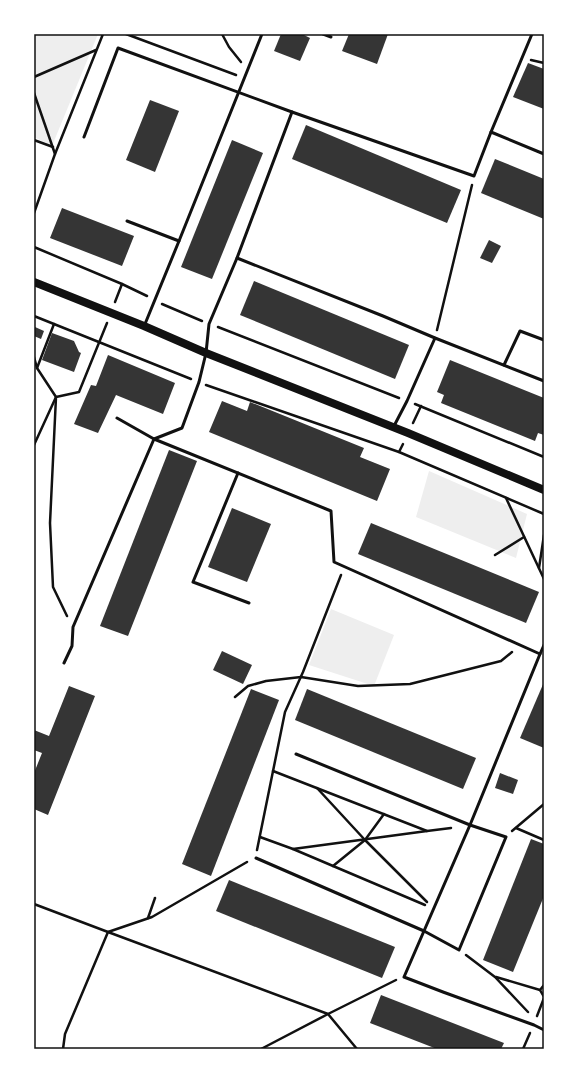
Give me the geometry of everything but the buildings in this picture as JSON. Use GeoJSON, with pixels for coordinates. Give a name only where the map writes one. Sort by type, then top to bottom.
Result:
{"type":"FeatureCollection","features":[{"type":"Feature","properties":{"kind":"main road"},"geometry":{"type":"LineString","coordinates":[[34,282],[144,326],[206,353],[393,427],[544,490]]}},
{"type":"Feature","properties":{"kind":"lane"},"geometry":{"type":"LineString","coordinates":[[144,326],[262,34]]}},
{"type":"Feature","properties":{"kind":"lane"},"geometry":{"type":"LineString","coordinates":[[323,34],[331,37]]}},
{"type":"Feature","properties":{"kind":"lane"},"geometry":{"type":"LineString","coordinates":[[84,137],[118,48],[292,112],[474,176],[532,34]]}},
{"type":"Feature","properties":{"kind":"lane"},"geometry":{"type":"LineString","coordinates":[[64,663],[72,646],[73,627],[154,439],[182,428],[199,382],[206,353],[209,324],[292,112]]}},
{"type":"Feature","properties":{"kind":"lane"},"geometry":{"type":"LineString","coordinates":[[492,132],[544,154]]}},
{"type":"Feature","properties":{"kind":"lane"},"geometry":{"type":"LineString","coordinates":[[127,221],[179,241]]}},
{"type":"Feature","properties":{"kind":"lane"},"geometry":{"type":"LineString","coordinates":[[236,258],[544,381]]}},
{"type":"Feature","properties":{"kind":"lane"},"geometry":{"type":"LineString","coordinates":[[504,365],[520,331],[544,340]]}},
{"type":"Feature","properties":{"kind":"lane"},"geometry":{"type":"LineString","coordinates":[[393,427],[407,401],[435,338]]}},
{"type":"Feature","properties":{"kind":"lane"},"geometry":{"type":"LineString","coordinates":[[117,418],[154,439],[330,511],[334,562],[540,654]]}},
{"type":"Feature","properties":{"kind":"lane"},"geometry":{"type":"LineString","coordinates":[[238,473],[193,582],[248,603]]}},
{"type":"Feature","properties":{"kind":"lane"},"geometry":{"type":"LineString","coordinates":[[544,645],[470,825],[404,977],[544,1030]]}},
{"type":"Feature","properties":{"kind":"lane"},"geometry":{"type":"LineString","coordinates":[[256,858],[424,930],[459,950],[506,837],[470,825],[296,754]]}},
{"type":"Feature","properties":{"kind":"path"},"geometry":{"type":"LineString","coordinates":[[34,213],[55,154],[103,34]]}},
{"type":"Feature","properties":{"kind":"path"},"geometry":{"type":"LineString","coordinates":[[126,34],[244,78]]}},
{"type":"Feature","properties":{"kind":"path"},"geometry":{"type":"LineString","coordinates":[[222,34],[229,47],[247,70]]}},
{"type":"Feature","properties":{"kind":"path"},"geometry":{"type":"LineString","coordinates":[[34,77],[96,50]]}},
{"type":"Feature","properties":{"kind":"path"},"geometry":{"type":"LineString","coordinates":[[522,58],[544,64]]}},
{"type":"Feature","properties":{"kind":"path"},"geometry":{"type":"LineString","coordinates":[[34,93],[55,154]]}},
{"type":"Feature","properties":{"kind":"path"},"geometry":{"type":"LineString","coordinates":[[34,140],[53,147]]}},
{"type":"Feature","properties":{"kind":"path"},"geometry":{"type":"LineString","coordinates":[[435,338],[474,176]]}},
{"type":"Feature","properties":{"kind":"path"},"geometry":{"type":"LineString","coordinates":[[34,247],[122,284],[209,324],[407,401],[544,457]]}},
{"type":"Feature","properties":{"kind":"path"},"geometry":{"type":"LineString","coordinates":[[34,316],[199,382],[399,452],[544,514]]}},
{"type":"Feature","properties":{"kind":"path"},"geometry":{"type":"LineString","coordinates":[[37,368],[54,324]]}},
{"type":"Feature","properties":{"kind":"path"},"geometry":{"type":"LineString","coordinates":[[56,397],[79,392],[100,342]]}},
{"type":"Feature","properties":{"kind":"path"},"geometry":{"type":"LineString","coordinates":[[34,357],[37,368],[56,397],[50,523],[53,587],[73,627]]}},
{"type":"Feature","properties":{"kind":"path"},"geometry":{"type":"LineString","coordinates":[[34,445],[56,397]]}},
{"type":"Feature","properties":{"kind":"path"},"geometry":{"type":"LineString","coordinates":[[506,498],[544,580]]}},
{"type":"Feature","properties":{"kind":"path"},"geometry":{"type":"LineString","coordinates":[[539,568],[544,535]]}},
{"type":"Feature","properties":{"kind":"path"},"geometry":{"type":"LineString","coordinates":[[495,554],[524,537]]}},
{"type":"Feature","properties":{"kind":"path"},"geometry":{"type":"LineString","coordinates":[[63,1049],[65,1034],[108,932],[152,917],[256,858],[285,712],[301,677],[344,567]]}},
{"type":"Feature","properties":{"kind":"path"},"geometry":{"type":"LineString","coordinates":[[235,697],[248,686],[254,684],[301,677],[358,686],[410,684],[501,661],[519,645]]}},
{"type":"Feature","properties":{"kind":"path"},"geometry":{"type":"LineString","coordinates":[[273,771],[427,831]]}},
{"type":"Feature","properties":{"kind":"path"},"geometry":{"type":"LineString","coordinates":[[317,788],[365,840],[434,908]]}},
{"type":"Feature","properties":{"kind":"path"},"geometry":{"type":"LineString","coordinates":[[506,837],[544,804]]}},
{"type":"Feature","properties":{"kind":"path"},"geometry":{"type":"LineString","coordinates":[[333,866],[365,840],[384,814]]}},
{"type":"Feature","properties":{"kind":"path"},"geometry":{"type":"LineString","coordinates":[[292,849],[470,825]]}},
{"type":"Feature","properties":{"kind":"path"},"geometry":{"type":"LineString","coordinates":[[516,828],[544,840]]}},
{"type":"Feature","properties":{"kind":"path"},"geometry":{"type":"LineString","coordinates":[[260,837],[434,908]]}},
{"type":"Feature","properties":{"kind":"path"},"geometry":{"type":"LineString","coordinates":[[148,918],[155,898]]}},
{"type":"Feature","properties":{"kind":"path"},"geometry":{"type":"LineString","coordinates":[[34,904],[328,1014],[358,1049]]}},
{"type":"Feature","properties":{"kind":"path"},"geometry":{"type":"LineString","coordinates":[[459,950],[496,977],[535,1020]]}},
{"type":"Feature","properties":{"kind":"path"},"geometry":{"type":"LineString","coordinates":[[262,1049],[328,1014],[404,977]]}},
{"type":"Feature","properties":{"kind":"path"},"geometry":{"type":"LineString","coordinates":[[496,977],[540,990],[544,997],[534,1026],[523,1049]]}},
{"type":"Feature","properties":{"kind":"path"},"geometry":{"type":"LineString","coordinates":[[540,990],[544,985]]}},
{"type":"Feature","properties":{"kind":"shaded area"},"geometry":{"type":"Polygon","coordinates":[[[34,34],[98,34],[52,146],[34,137],[34,34]]]}},
{"type":"Feature","properties":{"kind":"shaded area"},"geometry":{"type":"Polygon","coordinates":[[[429,471],[527,514],[516,558],[416,517],[429,471]]]}},
{"type":"Feature","properties":{"kind":"shaded area"},"geometry":{"type":"Polygon","coordinates":[[[331,609],[394,635],[374,686],[309,665],[331,609]]]}}]}
